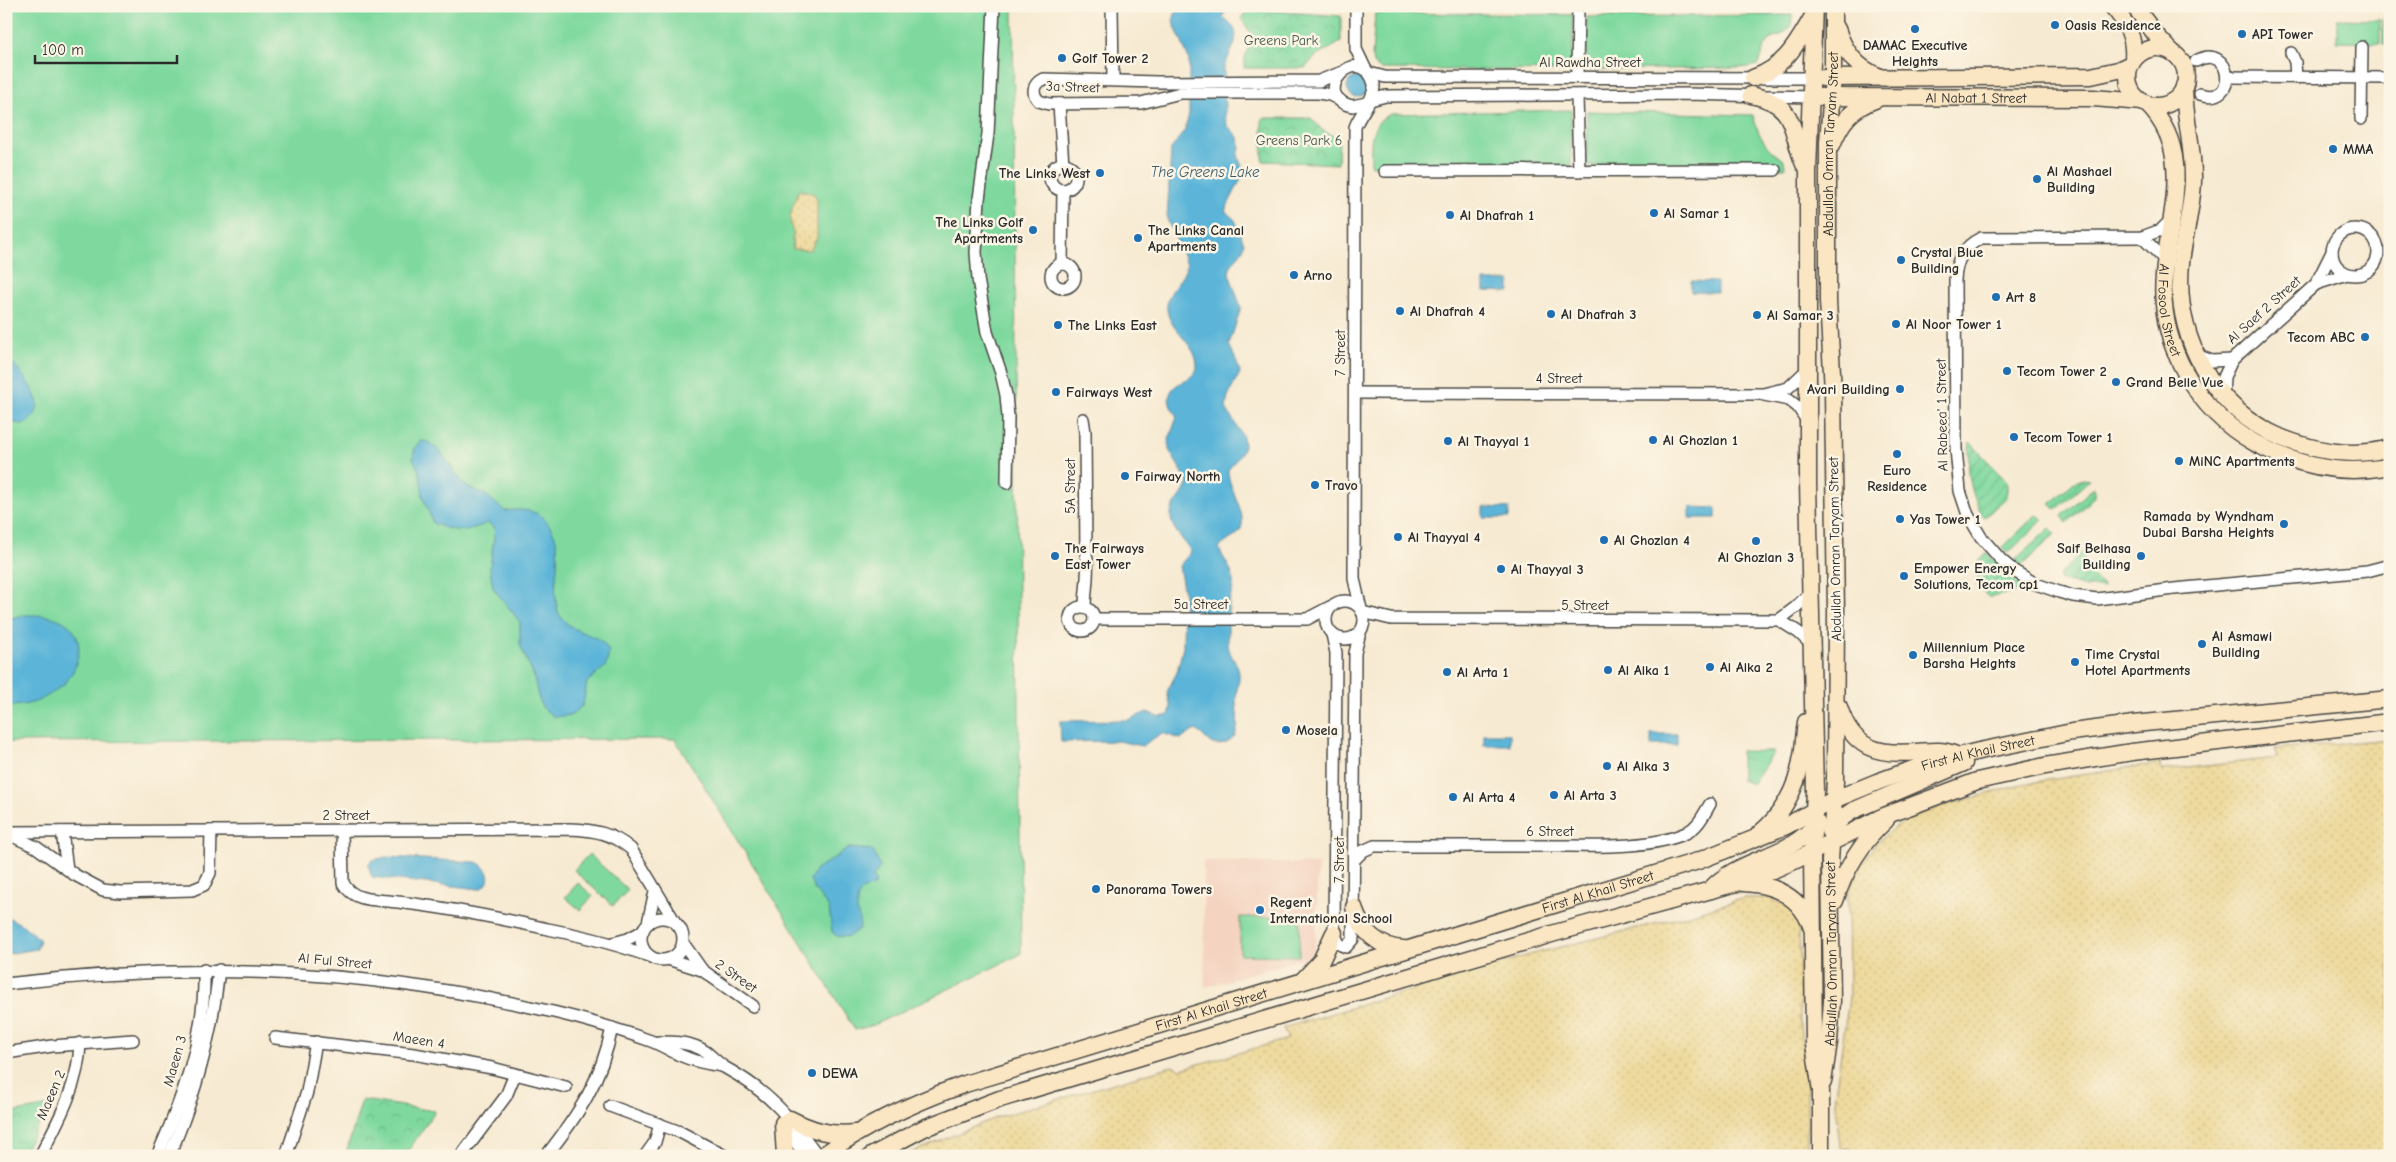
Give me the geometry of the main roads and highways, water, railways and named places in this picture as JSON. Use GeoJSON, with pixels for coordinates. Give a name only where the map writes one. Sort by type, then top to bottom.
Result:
{"type":"FeatureCollection","features":[{"type":"Feature","properties":{"kind":"main road"},"geometry":{"type":"LineString","coordinates":[[2112,6],[2129,28],[2133,44],[2128,81],[2136,96],[2145,103],[2162,105],[2180,93],[2184,86],[2184,70],[2176,55],[2156,35],[2134,6]]}},
{"type":"Feature","properties":{"kind":"main road"},"geometry":{"type":"LineString","coordinates":[[1753,78],[1774,68],[1786,58],[1796,46],[1814,10]]}},
{"type":"Feature","properties":{"kind":"main road","name":"Abdullah Omran Taryam Street"},"geometry":{"type":"LineString","coordinates":[[1814,10],[1808,172],[1808,422],[1814,694],[1824,842],[1813,871],[1814,1044],[1821,1091]]}},
{"type":"Feature","properties":{"kind":"main road"},"geometry":{"type":"LineString","coordinates":[[1834,13],[1844,48],[1854,62],[1863,69],[1883,77]]}},
{"type":"Feature","properties":{"kind":"main road","name":"Abdullah Omran Taryam Street"},"geometry":{"type":"LineString","coordinates":[[1821,1156],[1821,1091],[1831,1021],[1831,916],[1823,811],[1835,781],[1836,697],[1833,391],[1828,301],[1828,157],[1833,77],[1834,13]]}},
{"type":"Feature","properties":{"kind":"main road"},"geometry":{"type":"LineString","coordinates":[[2132,62],[2143,51],[2157,48],[2176,55]]}},
{"type":"Feature","properties":{"kind":"main road","name":"Al Nabat 1 Street"},"geometry":{"type":"LineString","coordinates":[[1811,78],[2091,76],[2118,70],[2132,62]]}},
{"type":"Feature","properties":{"kind":"main road","name":"Al Fosool Street"},"geometry":{"type":"LineString","coordinates":[[2184,86],[2194,173],[2190,216],[2181,263],[2180,292],[2184,320],[2196,355],[2212,384],[2254,423],[2296,444],[2342,452],[2365,452],[2390,448]]}},
{"type":"Feature","properties":{"kind":"main road"},"geometry":{"type":"LineString","coordinates":[[1751,95],[1771,101],[1788,114],[1796,130],[1798,148],[1808,172]]}},
{"type":"Feature","properties":{"kind":"main road"},"geometry":{"type":"LineString","coordinates":[[1828,157],[1845,119],[1859,106],[1884,96]]}},
{"type":"Feature","properties":{"kind":"main road","name":"Al Nabat 1 Street"},"geometry":{"type":"LineString","coordinates":[[1810,97],[2093,98],[2145,103]]}},
{"type":"Feature","properties":{"kind":"main road","name":"Al Fosool Street"},"geometry":{"type":"LineString","coordinates":[[2145,103],[2164,123],[2173,147],[2175,172],[2172,220],[2165,260],[2163,296],[2168,331],[2186,374],[2211,409],[2247,438],[2292,460],[2341,470],[2366,471],[2388,468]]}},
{"type":"Feature","properties":{"kind":"main road"},"geometry":{"type":"LineString","coordinates":[[1750,840],[1774,819],[1791,793],[1801,762],[1806,719],[1814,694]]}},
{"type":"Feature","properties":{"kind":"main road"},"geometry":{"type":"LineString","coordinates":[[1836,697],[1843,718],[1850,731],[1871,748],[1895,754],[1937,751],[1958,756]]}},
{"type":"Feature","properties":{"kind":"main road","name":"First Al Khail Street"},"geometry":{"type":"LineString","coordinates":[[822,1156],[855,1134],[914,1104],[965,1084],[1698,861],[1823,811],[1902,772],[1979,751],[2072,732],[2134,724],[2390,699]]}},
{"type":"Feature","properties":{"kind":"main road","name":"First Al Khail Street"},"geometry":{"type":"LineString","coordinates":[[871,1156],[924,1128],[1000,1099],[1554,933],[1764,875],[1824,842],[1900,809],[1977,781],[2045,766],[2132,752],[2390,722]]}},
{"type":"Feature","properties":{"kind":"main road"},"geometry":{"type":"LineString","coordinates":[[1824,842],[1852,811],[1962,765],[1979,751]]}},
{"type":"Feature","properties":{"kind":"main road"},"geometry":{"type":"LineString","coordinates":[[1831,916],[1840,885],[1853,858],[1874,831],[1900,809]]}},
{"type":"Feature","properties":{"kind":"main road"},"geometry":{"type":"LineString","coordinates":[[1710,890],[1722,878],[1737,868],[1803,837],[1823,811]]}},
{"type":"Feature","properties":{"kind":"main road"},"geometry":{"type":"LineString","coordinates":[[1784,847],[1800,834],[1796,826],[1786,826]]}},
{"type":"Feature","properties":{"kind":"main road"},"geometry":{"type":"LineString","coordinates":[[1738,883],[1763,886],[1787,895],[1805,912],[1814,936]]}},
{"type":"Feature","properties":{"kind":"main road"},"geometry":{"type":"LineString","coordinates":[[1354,907],[1360,923],[1370,936],[1392,948],[1409,949]]}},
{"type":"Feature","properties":{"kind":"main road"},"geometry":{"type":"LineString","coordinates":[[1300,982],[1321,961],[1334,933]]}},
{"type":"Feature","properties":{"kind":"main road"},"geometry":{"type":"LineString","coordinates":[[785,1156],[784,1117],[821,1132],[855,1134]]}},
{"type":"Feature","properties":{"kind":"main road"},"geometry":{"type":"LineString","coordinates":[[830,1156],[846,1145],[855,1134]]}},
{"type":"Feature","properties":{"kind":"water","name":"The Greens Lake"},"geometry":{"type":"Polygon","coordinates":[[[1181,6],[1230,6],[1223,17],[1234,28],[1236,34],[1235,43],[1224,67],[1225,116],[1227,125],[1238,137],[1240,148],[1238,156],[1244,173],[1225,211],[1235,220],[1244,243],[1243,249],[1230,267],[1229,273],[1241,308],[1229,345],[1240,373],[1228,396],[1226,408],[1243,437],[1244,446],[1240,455],[1228,470],[1231,486],[1242,517],[1242,524],[1238,534],[1219,549],[1229,568],[1233,581],[1229,603],[1228,647],[1239,670],[1236,697],[1238,724],[1235,736],[1231,741],[1219,745],[1211,743],[1195,730],[1181,739],[1162,733],[1142,746],[1118,741],[1061,742],[1060,721],[1128,720],[1147,712],[1160,717],[1169,715],[1171,708],[1167,692],[1177,672],[1183,647],[1184,594],[1179,566],[1191,552],[1173,525],[1171,513],[1188,482],[1169,450],[1169,439],[1177,417],[1171,406],[1169,396],[1176,386],[1196,372],[1197,366],[1196,357],[1192,350],[1171,321],[1167,305],[1170,295],[1183,275],[1187,264],[1167,219],[1171,149],[1185,130],[1189,114],[1189,59],[1173,22],[1175,14],[1181,6]]]}},
{"type":"Feature","properties":{"kind":"water"},"geometry":{"type":"Polygon","coordinates":[[[1357,77],[1364,80],[1367,87],[1364,94],[1357,97],[1350,94],[1347,87],[1350,80],[1357,77]]]}},
{"type":"Feature","properties":{"kind":"water"},"geometry":{"type":"Polygon","coordinates":[[[1484,281],[1510,281],[1510,292],[1484,291],[1484,281]]]}},
{"type":"Feature","properties":{"kind":"water"},"geometry":{"type":"Polygon","coordinates":[[[1691,281],[1717,282],[1717,292],[1691,292],[1691,281]]]}},
{"type":"Feature","properties":{"kind":"water"},"geometry":{"type":"Polygon","coordinates":[[[6,357],[24,377],[37,401],[36,412],[25,423],[19,424],[6,420],[6,357]]]}},
{"type":"Feature","properties":{"kind":"water"},"geometry":{"type":"Polygon","coordinates":[[[421,441],[428,442],[440,451],[464,485],[486,495],[505,511],[524,510],[540,515],[554,533],[557,551],[555,590],[559,614],[572,627],[600,640],[609,652],[606,666],[587,682],[583,705],[572,715],[554,717],[542,707],[533,674],[520,645],[520,622],[493,588],[490,568],[495,528],[487,523],[466,530],[453,530],[433,523],[423,497],[420,474],[413,458],[415,447],[421,441]]]}},
{"type":"Feature","properties":{"kind":"water"},"geometry":{"type":"Polygon","coordinates":[[[1483,507],[1509,508],[1509,518],[1483,518],[1483,507]]]}},
{"type":"Feature","properties":{"kind":"water"},"geometry":{"type":"Polygon","coordinates":[[[1690,507],[1716,508],[1716,518],[1690,518],[1690,507]]]}},
{"type":"Feature","properties":{"kind":"water"},"geometry":{"type":"Polygon","coordinates":[[[26,615],[52,617],[69,626],[75,633],[78,641],[77,660],[69,678],[52,693],[32,703],[6,707],[6,619],[26,615]]]}},
{"type":"Feature","properties":{"kind":"water"},"geometry":{"type":"Polygon","coordinates":[[[1484,734],[1510,734],[1510,745],[1484,745],[1484,734]]]}},
{"type":"Feature","properties":{"kind":"water"},"geometry":{"type":"Polygon","coordinates":[[[1651,734],[1677,734],[1677,745],[1651,745],[1651,734]]]}},
{"type":"Feature","properties":{"kind":"water"},"geometry":{"type":"Polygon","coordinates":[[[849,848],[873,850],[880,867],[873,877],[876,883],[872,887],[863,889],[858,898],[857,908],[860,928],[848,937],[837,936],[832,932],[829,908],[814,889],[810,879],[816,870],[849,848]]]}},
{"type":"Feature","properties":{"kind":"water"},"geometry":{"type":"Polygon","coordinates":[[[386,857],[476,862],[481,864],[487,871],[489,880],[484,887],[479,889],[372,877],[368,864],[372,860],[386,857]]]}},
{"type":"Feature","properties":{"kind":"water"},"geometry":{"type":"Polygon","coordinates":[[[6,916],[24,926],[40,940],[37,949],[6,954],[6,916]]]}},
{"type":"Feature","properties":{"kind":"place","name":"Oasis Residence"},"geometry":{"type":"Point","coordinates":[2055,25]}},
{"type":"Feature","properties":{"kind":"place","name":"DAMAC Executive Heights"},"geometry":{"type":"Point","coordinates":[1915,29]}},
{"type":"Feature","properties":{"kind":"place","name":"API Tower"},"geometry":{"type":"Point","coordinates":[2242,34]}},
{"type":"Feature","properties":{"kind":"place","name":"Golf Tower 2"},"geometry":{"type":"Point","coordinates":[1062,58]}},
{"type":"Feature","properties":{"kind":"place","name":"MMA"},"geometry":{"type":"Point","coordinates":[2333,149]}},
{"type":"Feature","properties":{"kind":"place","name":"The Links West"},"geometry":{"type":"Point","coordinates":[1100,173]}},
{"type":"Feature","properties":{"kind":"place","name":"Al Mashael Building"},"geometry":{"type":"Point","coordinates":[2037,179]}},
{"type":"Feature","properties":{"kind":"place","name":"Al Samar 1"},"geometry":{"type":"Point","coordinates":[1654,213]}},
{"type":"Feature","properties":{"kind":"place","name":"Al Dhafrah 1"},"geometry":{"type":"Point","coordinates":[1450,215]}},
{"type":"Feature","properties":{"kind":"place","name":"The Links Golf Apartments"},"geometry":{"type":"Point","coordinates":[1033,230]}},
{"type":"Feature","properties":{"kind":"place","name":"The Links Canal Apartments"},"geometry":{"type":"Point","coordinates":[1138,238]}},
{"type":"Feature","properties":{"kind":"place","name":"Crystal Blue Building"},"geometry":{"type":"Point","coordinates":[1901,260]}},
{"type":"Feature","properties":{"kind":"place","name":"Arno"},"geometry":{"type":"Point","coordinates":[1294,275]}},
{"type":"Feature","properties":{"kind":"place","name":"Art 8"},"geometry":{"type":"Point","coordinates":[1996,297]}},
{"type":"Feature","properties":{"kind":"place","name":"Al Dhafrah 4"},"geometry":{"type":"Point","coordinates":[1400,311]}},
{"type":"Feature","properties":{"kind":"place","name":"Al Dhafrah 3"},"geometry":{"type":"Point","coordinates":[1551,314]}},
{"type":"Feature","properties":{"kind":"place","name":"Al Samar 3"},"geometry":{"type":"Point","coordinates":[1757,315]}},
{"type":"Feature","properties":{"kind":"place","name":"Al Noor Tower 1"},"geometry":{"type":"Point","coordinates":[1896,324]}},
{"type":"Feature","properties":{"kind":"place","name":"The Links East"},"geometry":{"type":"Point","coordinates":[1058,325]}},
{"type":"Feature","properties":{"kind":"place","name":"Tecom ABC"},"geometry":{"type":"Point","coordinates":[2365,337]}},
{"type":"Feature","properties":{"kind":"place","name":"Tecom Tower 2"},"geometry":{"type":"Point","coordinates":[2007,371]}},
{"type":"Feature","properties":{"kind":"place","name":"Grand Belle Vue"},"geometry":{"type":"Point","coordinates":[2116,382]}},
{"type":"Feature","properties":{"kind":"place","name":"Avari Building"},"geometry":{"type":"Point","coordinates":[1900,389]}},
{"type":"Feature","properties":{"kind":"place","name":"Fairways West"},"geometry":{"type":"Point","coordinates":[1056,392]}},
{"type":"Feature","properties":{"kind":"place","name":"Tecom Tower 1"},"geometry":{"type":"Point","coordinates":[2014,437]}},
{"type":"Feature","properties":{"kind":"place","name":"Al Ghozlan 1"},"geometry":{"type":"Point","coordinates":[1653,440]}},
{"type":"Feature","properties":{"kind":"place","name":"Al Thayyal 1"},"geometry":{"type":"Point","coordinates":[1448,441]}},
{"type":"Feature","properties":{"kind":"place","name":"Euro Residence"},"geometry":{"type":"Point","coordinates":[1897,454]}},
{"type":"Feature","properties":{"kind":"place","name":"MiNC Apartments"},"geometry":{"type":"Point","coordinates":[2179,461]}},
{"type":"Feature","properties":{"kind":"place","name":"Fairway North"},"geometry":{"type":"Point","coordinates":[1125,476]}},
{"type":"Feature","properties":{"kind":"place","name":"Travo"},"geometry":{"type":"Point","coordinates":[1315,485]}},
{"type":"Feature","properties":{"kind":"place","name":"Yas Tower 1"},"geometry":{"type":"Point","coordinates":[1900,519]}},
{"type":"Feature","properties":{"kind":"place","name":"Ramada by Wyndham Dubai Barsha Heights"},"geometry":{"type":"Point","coordinates":[2284,524]}},
{"type":"Feature","properties":{"kind":"place","name":"Al Thayyal 4"},"geometry":{"type":"Point","coordinates":[1398,537]}},
{"type":"Feature","properties":{"kind":"place","name":"Al Ghozlan 4"},"geometry":{"type":"Point","coordinates":[1604,540]}},
{"type":"Feature","properties":{"kind":"place","name":"Al Ghozlan 3"},"geometry":{"type":"Point","coordinates":[1756,541]}},
{"type":"Feature","properties":{"kind":"place","name":"The Fairways East Tower"},"geometry":{"type":"Point","coordinates":[1055,556]}},
{"type":"Feature","properties":{"kind":"place","name":"Saif Belhasa Building"},"geometry":{"type":"Point","coordinates":[2141,556]}},
{"type":"Feature","properties":{"kind":"place","name":"Al Thayyal 3"},"geometry":{"type":"Point","coordinates":[1501,569]}},
{"type":"Feature","properties":{"kind":"place","name":"Empower Energy Solutions, Tecom cp1"},"geometry":{"type":"Point","coordinates":[1904,576]}},
{"type":"Feature","properties":{"kind":"place","name":"Al Asmawi Building"},"geometry":{"type":"Point","coordinates":[2202,644]}},
{"type":"Feature","properties":{"kind":"place","name":"Millennium Place Barsha Heights"},"geometry":{"type":"Point","coordinates":[1913,655]}},
{"type":"Feature","properties":{"kind":"place","name":"Time Crystal Hotel Apartments"},"geometry":{"type":"Point","coordinates":[2075,662]}},
{"type":"Feature","properties":{"kind":"place","name":"Al Alka 2"},"geometry":{"type":"Point","coordinates":[1710,667]}},
{"type":"Feature","properties":{"kind":"place","name":"Al Alka 1"},"geometry":{"type":"Point","coordinates":[1608,670]}},
{"type":"Feature","properties":{"kind":"place","name":"Al Arta 1"},"geometry":{"type":"Point","coordinates":[1447,672]}},
{"type":"Feature","properties":{"kind":"place","name":"Mosela"},"geometry":{"type":"Point","coordinates":[1286,730]}},
{"type":"Feature","properties":{"kind":"place","name":"Al Alka 3"},"geometry":{"type":"Point","coordinates":[1607,766]}},
{"type":"Feature","properties":{"kind":"place","name":"Al Arta 3"},"geometry":{"type":"Point","coordinates":[1554,795]}},
{"type":"Feature","properties":{"kind":"place","name":"Al Arta 4"},"geometry":{"type":"Point","coordinates":[1453,797]}},
{"type":"Feature","properties":{"kind":"place","name":"Panorama Towers"},"geometry":{"type":"Point","coordinates":[1096,889]}},
{"type":"Feature","properties":{"kind":"place","name":"Regent International School"},"geometry":{"type":"Point","coordinates":[1260,910]}},
{"type":"Feature","properties":{"kind":"place","name":"DEWA"},"geometry":{"type":"Point","coordinates":[812,1073]}},
{"type":"Feature","properties":{"kind":"park label","name":"Greens Park"},"geometry":{"type":"Point","coordinates":[1281,40]}},
{"type":"Feature","properties":{"kind":"park label","name":"Greens Park 6"},"geometry":{"type":"Point","coordinates":[1299,140]}}]}
